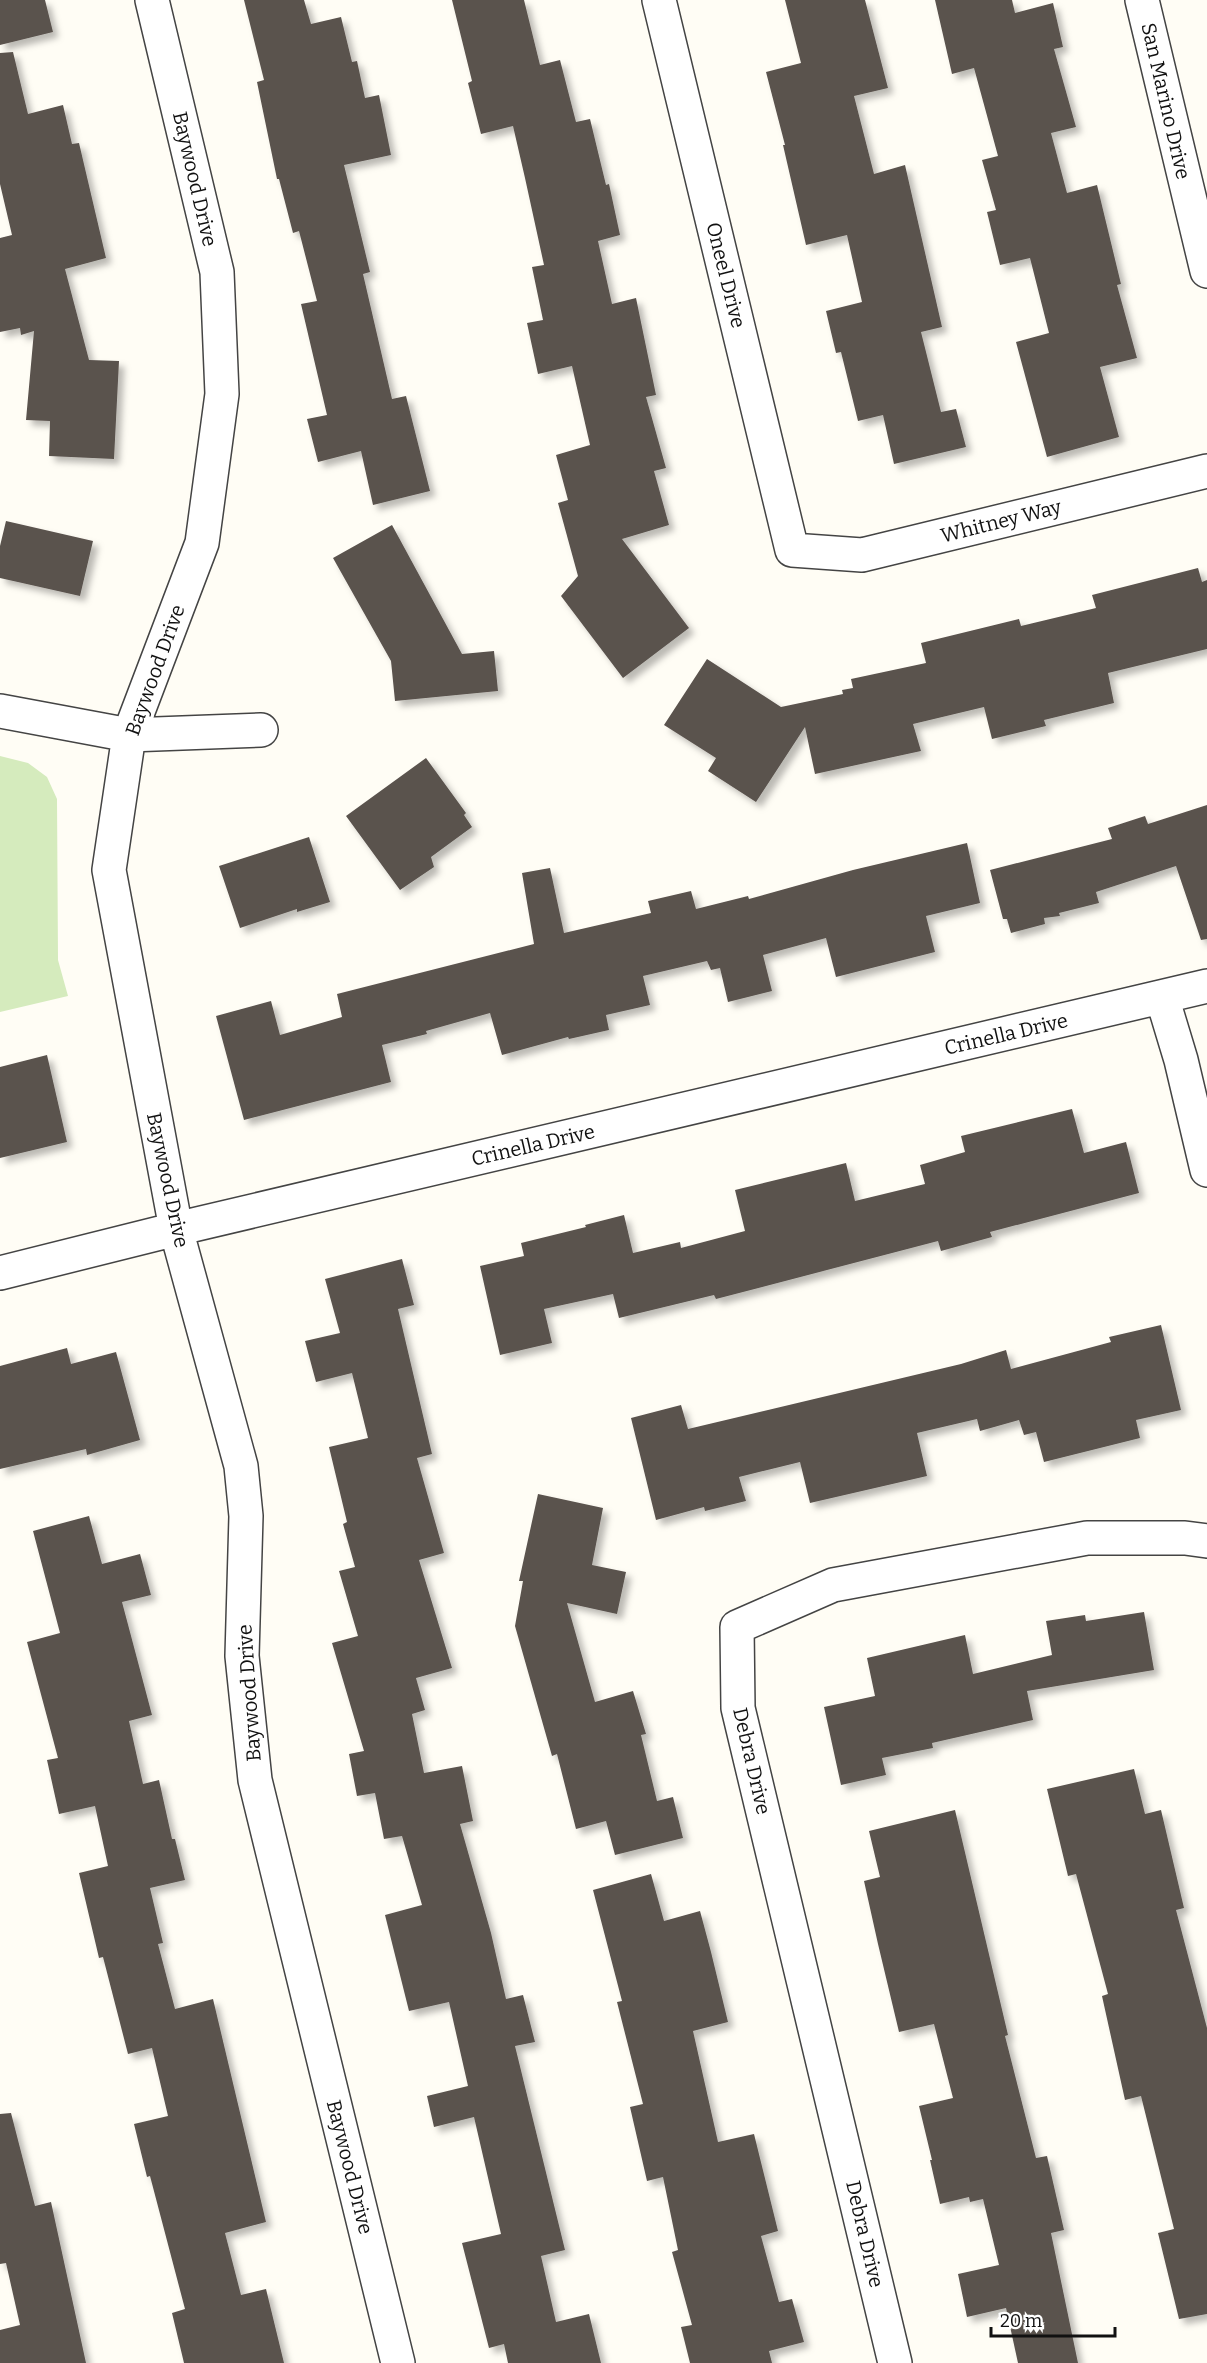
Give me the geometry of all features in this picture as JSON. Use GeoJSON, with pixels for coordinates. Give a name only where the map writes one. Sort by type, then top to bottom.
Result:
{"type":"FeatureCollection","features":[{"type":"Feature","properties":{"kind":"street","name":"Baywood Drive"},"geometry":{"type":"LineString","coordinates":[[152,0],[217,272],[222,394],[202,543],[129,735],[109,870],[176,1229],[241,1466],[246,1515],[242,1656],[255,1780],[398,2363]]}},
{"type":"Feature","properties":{"kind":"street","name":"Oneel Drive"},"geometry":{"type":"LineString","coordinates":[[659,0],[792,550]]}},
{"type":"Feature","properties":{"kind":"street","name":"San Marino Drive"},"geometry":{"type":"LineString","coordinates":[[1142,0],[1207,271]]}},
{"type":"Feature","properties":{"kind":"street","name":"Whitney Way"},"geometry":{"type":"LineString","coordinates":[[792,550],[862,555],[1207,471]]}},
{"type":"Feature","properties":{"kind":"street"},"geometry":{"type":"LineString","coordinates":[[0,711],[129,735],[261,730]]}},
{"type":"Feature","properties":{"kind":"street","name":"Crinella Drive"},"geometry":{"type":"LineString","coordinates":[[0,1273],[176,1229],[1207,986]]}},
{"type":"Feature","properties":{"kind":"street"},"geometry":{"type":"LineString","coordinates":[[1162,997],[1178,1050],[1207,1170]]}},
{"type":"Feature","properties":{"kind":"street","name":"Debra Drive"},"geometry":{"type":"LineString","coordinates":[[895,2363],[738,1708],[737,1627],[833,1585],[983,1557],[1087,1538],[1185,1538],[1207,1541]]}},
{"type":"Feature","properties":{"kind":"green space"},"geometry":{"type":"Polygon","coordinates":[[[0,756],[28,763],[47,777],[57,799],[58,960],[68,996],[0,1012],[0,756]]]}},
{"type":"Feature","properties":{"kind":"building"},"geometry":{"type":"Polygon","coordinates":[[[0,0],[45,0],[53,32],[0,45],[0,0]]]}},
{"type":"Feature","properties":{"kind":"building"},"geometry":{"type":"Polygon","coordinates":[[[244,0],[304,0],[311,24],[341,17],[352,62],[357,61],[365,98],[379,95],[391,155],[344,165],[370,272],[363,274],[392,399],[406,396],[430,491],[373,505],[361,451],[318,462],[307,419],[327,415],[301,304],[317,301],[299,231],[293,233],[279,179],[277,179],[257,82],[264,80],[244,0]]]}},
{"type":"Feature","properties":{"kind":"building"},"geometry":{"type":"Polygon","coordinates":[[[452,0],[524,0],[540,65],[560,60],[576,122],[590,119],[606,185],[609,184],[620,235],[598,241],[612,304],[636,298],[656,395],[646,397],[666,468],[654,471],[669,525],[622,539],[689,628],[623,678],[561,596],[578,576],[558,503],[568,500],[556,455],[590,445],[572,366],[538,374],[527,323],[543,320],[532,267],[544,265],[525,178],[513,126],[481,134],[468,83],[472,81],[452,0]]]}},
{"type":"Feature","properties":{"kind":"building"},"geometry":{"type":"Polygon","coordinates":[[[785,0],[865,0],[888,88],[854,96],[874,174],[905,165],[942,327],[921,332],[941,412],[956,409],[966,447],[894,464],[883,415],[858,421],[841,352],[836,353],[826,311],[862,302],[847,235],[806,245],[783,145],[785,145],[766,72],[801,63],[785,0]]]}},
{"type":"Feature","properties":{"kind":"building"},"geometry":{"type":"Polygon","coordinates":[[[935,0],[1012,0],[1015,13],[1053,3],[1063,47],[1054,49],[1076,127],[1051,133],[1067,193],[1097,185],[1121,284],[1117,285],[1137,358],[1100,367],[1119,437],[1047,457],[1016,342],[1049,333],[1030,258],[1000,265],[987,212],[996,210],[982,160],[998,156],[974,68],[952,74],[935,0]]]}},
{"type":"Feature","properties":{"kind":"building"},"geometry":{"type":"Polygon","coordinates":[[[13,52],[28,114],[63,105],[72,144],[79,143],[106,258],[65,269],[89,360],[119,361],[114,459],[49,456],[50,421],[26,420],[34,331],[21,335],[20,328],[0,332],[0,238],[12,235],[0,184],[0,53],[13,52]]]}},
{"type":"Feature","properties":{"kind":"building"},"geometry":{"type":"Polygon","coordinates":[[[6,521],[93,541],[80,596],[0,578],[0,546],[6,521]]]}},
{"type":"Feature","properties":{"kind":"building"},"geometry":{"type":"Polygon","coordinates":[[[392,525],[462,654],[494,651],[498,691],[395,701],[391,661],[333,558],[392,525]]]}},
{"type":"Feature","properties":{"kind":"building"},"geometry":{"type":"Polygon","coordinates":[[[1198,568],[1202,582],[1207,580],[1207,649],[1108,673],[1114,703],[1044,720],[1046,726],[992,739],[984,707],[913,724],[921,751],[815,774],[805,727],[756,802],[708,771],[716,758],[664,725],[707,659],[781,707],[843,694],[842,690],[853,688],[851,679],[926,663],[921,643],[1019,619],[1021,626],[1096,608],[1092,595],[1198,568]]]}},
{"type":"Feature","properties":{"kind":"building"},"geometry":{"type":"Polygon","coordinates":[[[426,758],[466,813],[464,815],[472,827],[431,857],[434,867],[400,890],[346,816],[426,758]]]}},
{"type":"Feature","properties":{"kind":"building"},"geometry":{"type":"Polygon","coordinates":[[[1207,805],[1207,939],[1201,940],[1176,866],[1096,892],[1099,903],[1059,913],[1060,916],[1044,918],[1045,924],[1011,933],[1007,919],[1003,919],[990,870],[1112,839],[1108,828],[1145,816],[1148,824],[1207,805]]]}},
{"type":"Feature","properties":{"kind":"building"},"geometry":{"type":"Polygon","coordinates":[[[309,837],[330,902],[297,912],[297,909],[240,928],[219,866],[309,837]]]}},
{"type":"Feature","properties":{"kind":"building"},"geometry":{"type":"Polygon","coordinates":[[[967,843],[980,903],[926,916],[935,952],[836,977],[826,938],[763,955],[772,991],[728,1002],[720,968],[711,970],[707,961],[643,976],[650,1005],[606,1015],[609,1030],[569,1039],[568,1037],[502,1055],[490,1013],[426,1031],[427,1034],[382,1045],[391,1082],[244,1120],[216,1016],[271,1001],[280,1035],[342,1017],[337,994],[534,944],[522,873],[550,868],[564,933],[651,913],[648,901],[691,891],[696,909],[748,896],[749,899],[853,870],[967,843]]]}},
{"type":"Feature","properties":{"kind":"building"},"geometry":{"type":"Polygon","coordinates":[[[47,1055],[67,1142],[0,1158],[0,1067],[47,1055]]]}},
{"type":"Feature","properties":{"kind":"building"},"geometry":{"type":"Polygon","coordinates":[[[1072,1109],[1084,1153],[1126,1142],[1139,1193],[990,1232],[992,1237],[941,1251],[938,1241],[716,1299],[714,1295],[619,1318],[613,1294],[544,1309],[552,1343],[500,1355],[480,1266],[524,1256],[521,1243],[624,1215],[633,1253],[680,1242],[681,1248],[745,1231],[735,1190],[846,1163],[855,1201],[925,1184],[920,1165],[965,1152],[961,1136],[1072,1109]]]}},
{"type":"Feature","properties":{"kind":"building"},"geometry":{"type":"Polygon","coordinates":[[[402,1259],[414,1305],[398,1309],[432,1454],[417,1458],[444,1553],[419,1560],[452,1668],[416,1678],[425,1710],[412,1714],[424,1773],[462,1766],[473,1821],[460,1824],[491,1933],[506,1999],[523,1995],[535,2042],[515,2046],[565,2250],[541,2256],[556,2322],[589,2314],[601,2363],[508,2363],[504,2344],[489,2348],[462,2243],[501,2234],[474,2117],[434,2127],[427,2096],[468,2086],[449,2002],[409,2011],[385,1915],[422,1905],[402,1836],[384,1839],[375,1793],[357,1796],[349,1754],[364,1751],[332,1643],[358,1636],[339,1571],[355,1567],[343,1524],[347,1522],[329,1447],[368,1438],[352,1373],[316,1382],[305,1341],[340,1333],[325,1279],[402,1259]]]}},
{"type":"Feature","properties":{"kind":"building"},"geometry":{"type":"Polygon","coordinates":[[[1161,1325],[1181,1410],[1136,1420],[1140,1438],[1044,1462],[1036,1432],[1024,1435],[1019,1420],[980,1431],[977,1419],[917,1433],[927,1476],[810,1503],[800,1462],[739,1477],[746,1501],[705,1511],[704,1507],[656,1520],[631,1418],[681,1405],[688,1429],[961,1364],[1006,1350],[1011,1369],[1111,1342],[1109,1337],[1161,1325]]]}},
{"type":"Feature","properties":{"kind":"building"},"geometry":{"type":"Polygon","coordinates":[[[67,1348],[71,1364],[116,1352],[140,1440],[87,1455],[86,1449],[0,1469],[0,1366],[67,1348]]]}},
{"type":"Feature","properties":{"kind":"building"},"geometry":{"type":"Polygon","coordinates":[[[538,1494],[603,1508],[592,1565],[626,1572],[617,1614],[567,1603],[595,1702],[633,1691],[646,1734],[641,1735],[657,1801],[673,1797],[683,1838],[615,1855],[606,1821],[576,1829],[557,1754],[552,1756],[515,1626],[523,1581],[519,1581],[538,1494]]]}},
{"type":"Feature","properties":{"kind":"building"},"geometry":{"type":"Polygon","coordinates":[[[89,1516],[102,1564],[140,1554],[151,1595],[122,1602],[152,1715],[129,1721],[143,1784],[159,1780],[172,1839],[175,1839],[185,1880],[150,1888],[163,1943],[158,1944],[175,2009],[213,1999],[266,2222],[225,2233],[241,2295],[266,2289],[284,2363],[184,2363],[172,2313],[185,2309],[134,2124],[168,2116],[152,2048],[128,2054],[103,1957],[99,1958],[79,1873],[108,1866],[95,1806],[59,1814],[47,1760],[58,1758],[27,1642],[60,1633],[33,1531],[89,1516]]]}},
{"type":"Feature","properties":{"kind":"building"},"geometry":{"type":"Polygon","coordinates":[[[1144,1612],[1154,1670],[1027,1691],[1033,1720],[932,1743],[933,1748],[882,1758],[886,1775],[841,1785],[824,1707],[875,1696],[867,1658],[965,1635],[973,1674],[1052,1655],[1046,1621],[1085,1615],[1086,1621],[1144,1612]]]}},
{"type":"Feature","properties":{"kind":"building"},"geometry":{"type":"Polygon","coordinates":[[[1134,1769],[1145,1814],[1161,1810],[1184,1908],[1176,1910],[1207,2028],[1207,2314],[1179,2319],[1158,2233],[1174,2229],[1141,2096],[1125,2100],[1102,1996],[1108,1994],[1076,1874],[1068,1876],[1047,1789],[1134,1769]]]}},
{"type":"Feature","properties":{"kind":"building"},"geometry":{"type":"Polygon","coordinates":[[[955,1810],[1008,2035],[1005,2036],[1036,2158],[1047,2156],[1064,2230],[1051,2233],[1078,2363],[1018,2363],[1006,2308],[967,2317],[958,2274],[999,2265],[983,2199],[970,2202],[969,2197],[940,2204],[919,2106],[953,2098],[934,2024],[899,2032],[878,1944],[864,1881],[880,1877],[869,1831],[955,1810]]]}},
{"type":"Feature","properties":{"kind":"building"},"geometry":{"type":"Polygon","coordinates":[[[651,1874],[664,1921],[700,1911],[711,1952],[728,2022],[693,2031],[718,2142],[754,2134],[778,2231],[761,2236],[779,2302],[792,2299],[804,2342],[769,2351],[772,2363],[690,2363],[681,2327],[692,2325],[672,2252],[678,2250],[663,2177],[647,2181],[630,2107],[643,2104],[617,2002],[622,2001],[593,1890],[651,1874]]]}},
{"type":"Feature","properties":{"kind":"building"},"geometry":{"type":"Polygon","coordinates":[[[11,2113],[35,2206],[51,2202],[86,2363],[0,2363],[0,2330],[20,2325],[6,2263],[0,2264],[0,2114],[11,2113]]]}}]}
